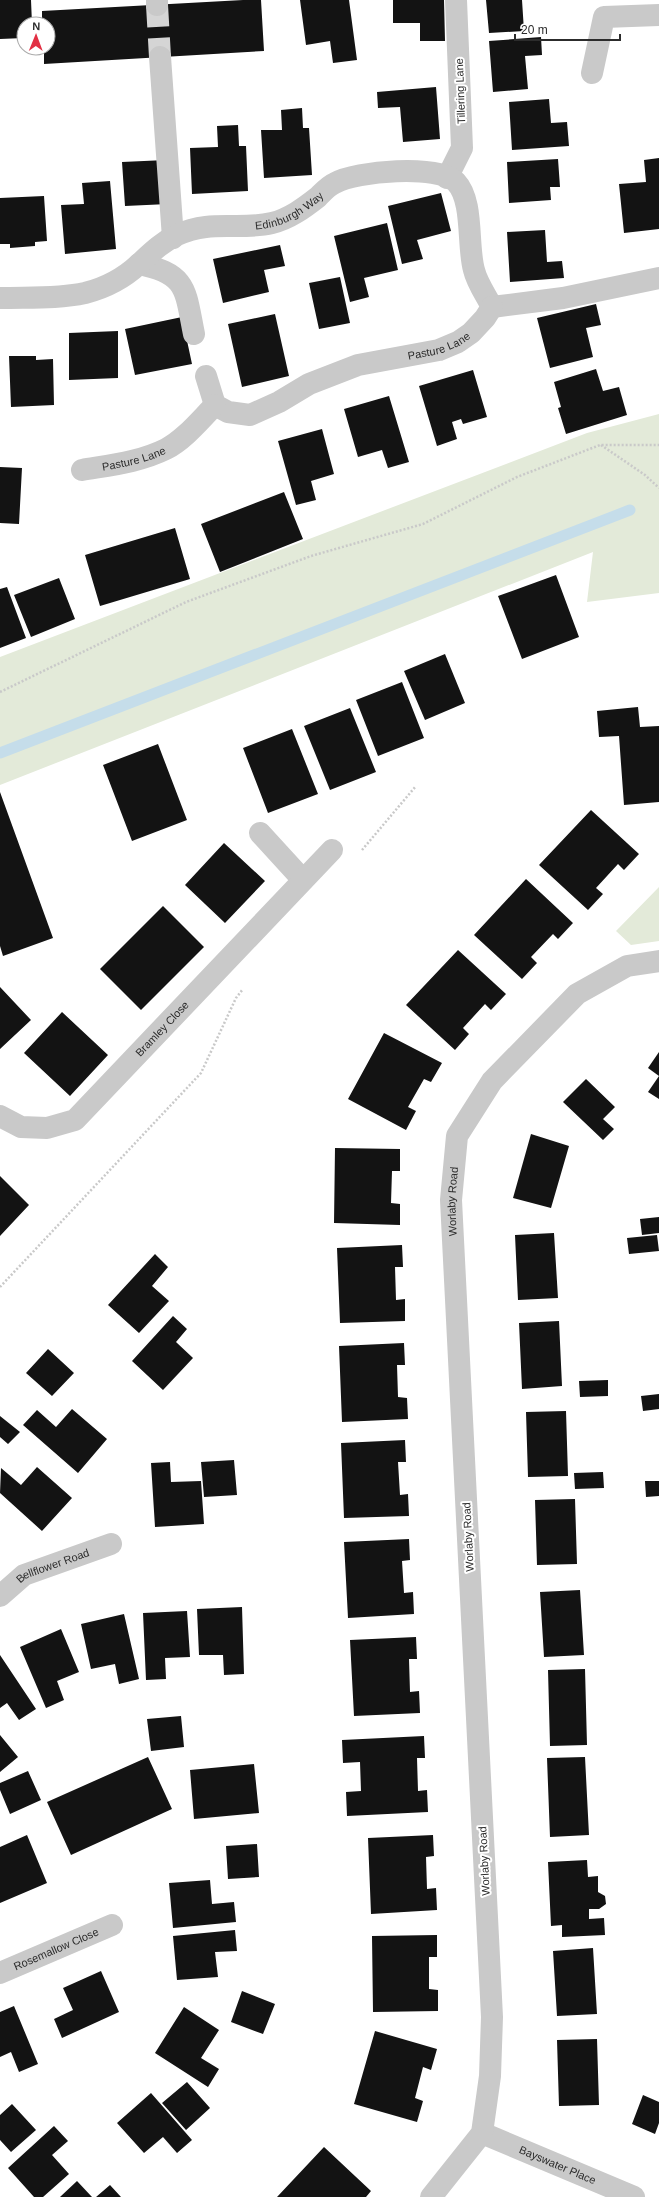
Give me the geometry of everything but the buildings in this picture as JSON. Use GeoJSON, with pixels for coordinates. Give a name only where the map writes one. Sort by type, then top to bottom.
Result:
{"type":"FeatureCollection","features":[{"type":"Feature","properties":{"kind":"street","name":"Tillering Lane"},"geometry":{"type":"LineString","coordinates":[[447,178],[462,148],[456,0]]}},
{"type":"Feature","properties":{"kind":"street"},"geometry":{"type":"LineString","coordinates":[[592,73],[604,17],[659,15]]}},
{"type":"Feature","properties":{"kind":"street"},"geometry":{"type":"LineString","coordinates":[[160,57],[173,238]]}},
{"type":"Feature","properties":{"kind":"street","name":"Edinburgh Way"},"geometry":{"type":"LineString","coordinates":[[0,298],[84,293],[114,283],[139,264],[156,248],[173,238],[199,227],[223,224],[247,227],[273,223],[297,213],[333,183],[353,175],[394,171],[436,173],[456,182],[465,200],[474,271],[492,307]]}},
{"type":"Feature","properties":{"kind":"street"},"geometry":{"type":"LineString","coordinates":[[139,264],[161,269],[176,277],[186,296],[194,334]]}},
{"type":"Feature","properties":{"kind":"street"},"geometry":{"type":"LineString","coordinates":[[492,307],[563,298],[659,278]]}},
{"type":"Feature","properties":{"kind":"street","name":"Pasture Lane"},"geometry":{"type":"LineString","coordinates":[[82,470],[136,461],[167,448],[190,431],[215,406],[228,412],[250,415],[279,402],[309,384],[358,365],[439,350],[458,342],[471,333],[485,318],[492,307]]}},
{"type":"Feature","properties":{"kind":"street"},"geometry":{"type":"LineString","coordinates":[[206,376],[215,406]]}},
{"type":"Feature","properties":{"kind":"street"},"geometry":{"type":"LineString","coordinates":[[260,833],[303,880]]}},
{"type":"Feature","properties":{"kind":"street","name":"Bramley Close"},"geometry":{"type":"LineString","coordinates":[[0,1116],[21,1127],[47,1128],[75,1120],[332,850]]}},
{"type":"Feature","properties":{"kind":"street","name":"Worlaby Road"},"geometry":{"type":"LineString","coordinates":[[482,2133],[490,2076],[492,2017],[451,1200],[457,1136],[492,1081],[576,994],[627,966],[659,961]]}},
{"type":"Feature","properties":{"kind":"street","name":"Bellflower Road"},"geometry":{"type":"LineString","coordinates":[[0,1596],[24,1575],[111,1544]]}},
{"type":"Feature","properties":{"kind":"street","name":"Rosemallow Close"},"geometry":{"type":"LineString","coordinates":[[0,1973],[112,1926]]}},
{"type":"Feature","properties":{"kind":"street"},"geometry":{"type":"LineString","coordinates":[[431,2197],[482,2133]]}},
{"type":"Feature","properties":{"kind":"street","name":"Bayswater Place"},"geometry":{"type":"LineString","coordinates":[[482,2133],[634,2197]]}},
{"type":"Feature","properties":{"kind":"path"},"geometry":{"type":"LineString","coordinates":[[0,692],[186,602],[310,556],[423,524],[517,477],[600,445],[659,445]]}},
{"type":"Feature","properties":{"kind":"path"},"geometry":{"type":"LineString","coordinates":[[600,445],[645,475],[659,488]]}},
{"type":"Feature","properties":{"kind":"path"},"geometry":{"type":"LineString","coordinates":[[360,852],[416,786]]}},
{"type":"Feature","properties":{"kind":"path"},"geometry":{"type":"LineString","coordinates":[[0,1287],[201,1073],[236,998],[246,987]]}},
{"type":"Feature","properties":{"kind":"green space"},"geometry":{"type":"Polygon","coordinates":[[[659,414],[659,593],[587,602],[593,552],[0,785],[0,657],[587,433],[659,414]]]}},
{"type":"Feature","properties":{"kind":"green space"},"geometry":{"type":"Polygon","coordinates":[[[659,887],[659,941],[631,945],[616,931],[659,887]]]}},
{"type":"Feature","properties":{"kind":"waterway"},"geometry":{"type":"LineString","coordinates":[[0,753],[630,510]]}},
{"type":"Feature","properties":{"kind":"tunnel"},"geometry":{"type":"LineString","coordinates":[[157,5],[160,57]]}}]}
